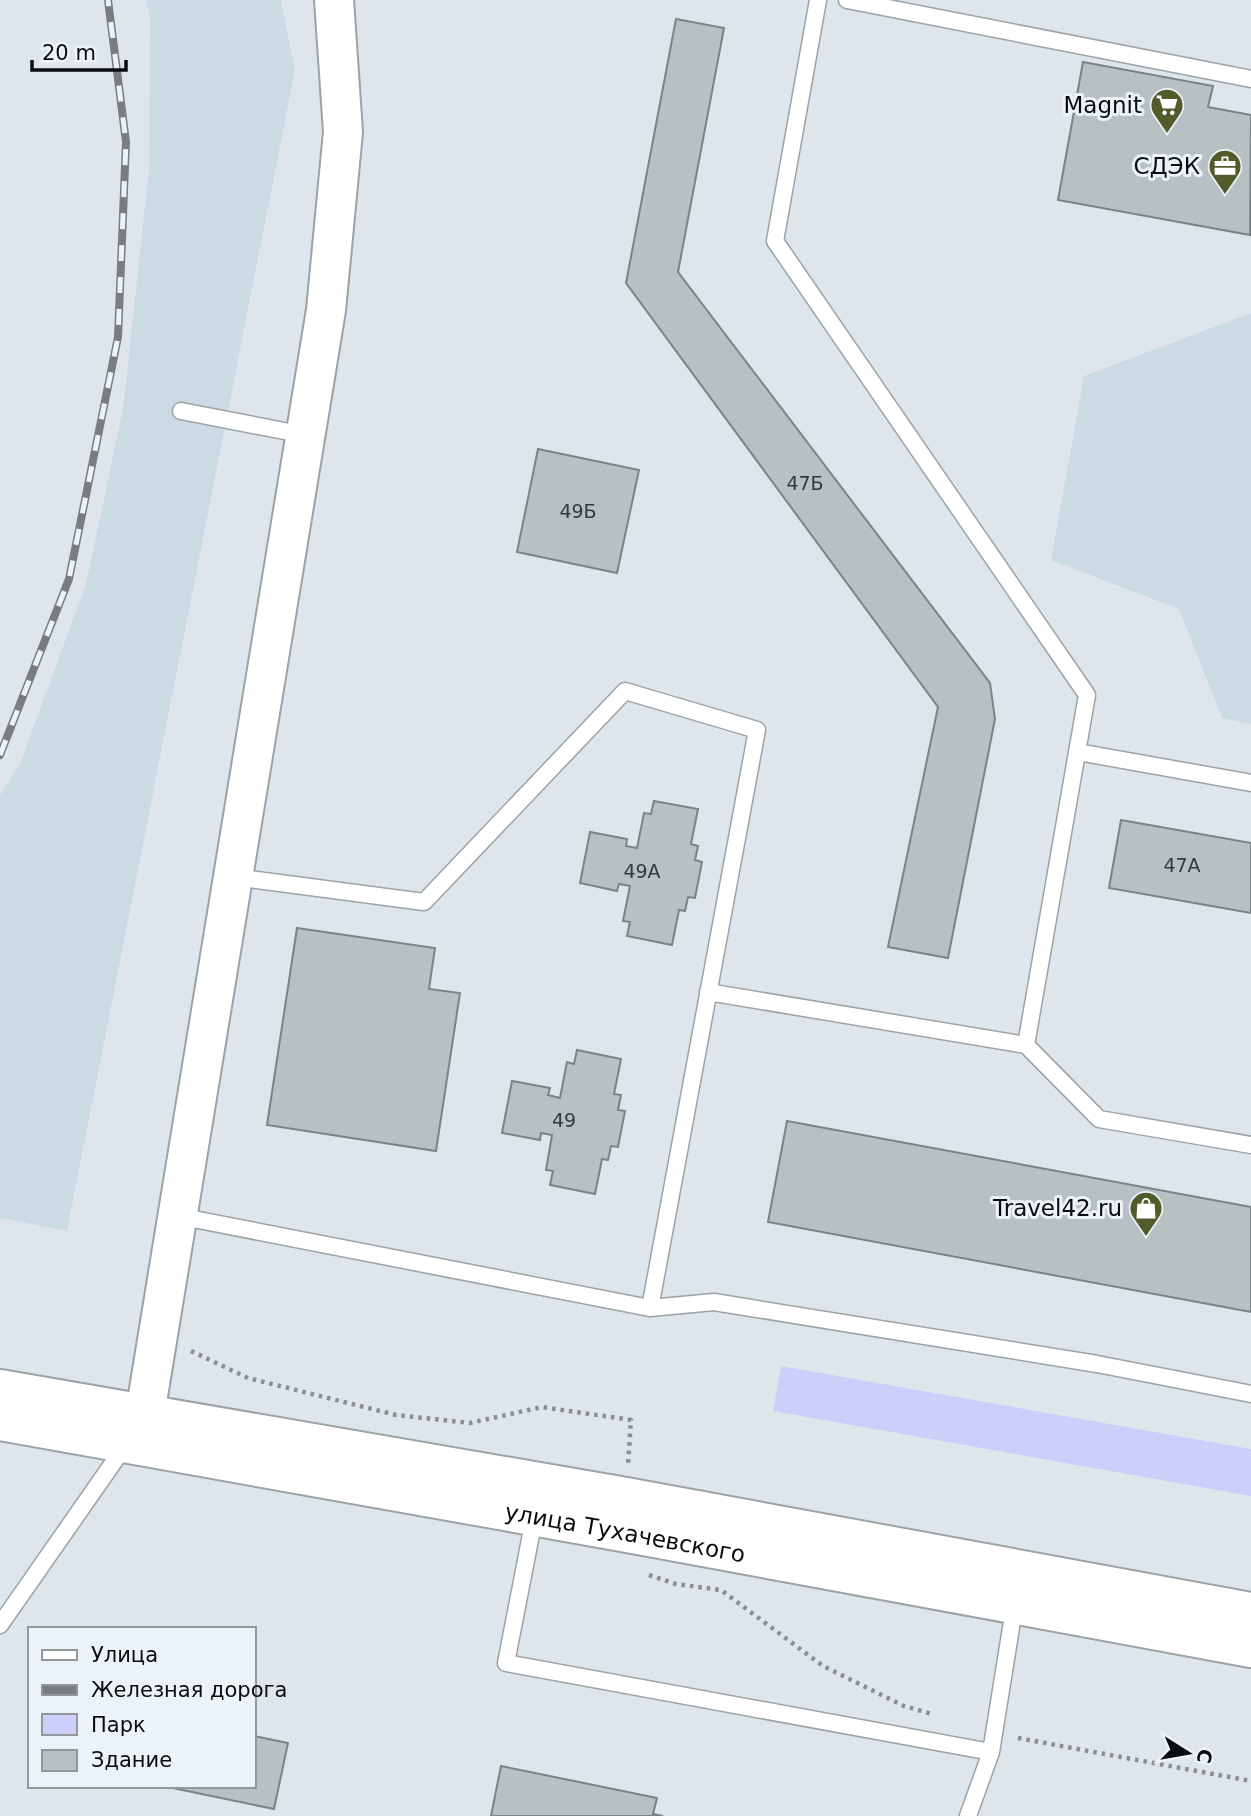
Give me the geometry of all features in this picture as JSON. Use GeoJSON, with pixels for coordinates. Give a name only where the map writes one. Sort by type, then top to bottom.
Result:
{"type":"FeatureCollection","features":[{"type":"Feature","properties":{"kind":"main road"},"geometry":{"type":"LineString","coordinates":[[136,1429],[178,1216],[326,310],[343,132],[334,0]]}},
{"type":"Feature","properties":{"kind":"main road","name":"улица Тухачевского"},"geometry":{"type":"LineString","coordinates":[[0,1389],[136,1429],[1018,1587],[1251,1612]]}},
{"type":"Feature","properties":{"kind":"main road","name":"улица Тухачевского"},"geometry":{"type":"LineString","coordinates":[[0,1421],[136,1429]]}},
{"type":"Feature","properties":{"kind":"main road","name":"улица Тухачевского"},"geometry":{"type":"LineString","coordinates":[[1018,1587],[1251,1648]]}},
{"type":"Feature","properties":{"kind":"lane"},"geometry":{"type":"LineString","coordinates":[[818,0],[775,241],[1087,695],[1026,1045]]}},
{"type":"Feature","properties":{"kind":"lane"},"geometry":{"type":"LineString","coordinates":[[847,0],[1251,79]]}},
{"type":"Feature","properties":{"kind":"lane"},"geometry":{"type":"LineString","coordinates":[[181,411],[305,435]]}},
{"type":"Feature","properties":{"kind":"lane"},"geometry":{"type":"LineString","coordinates":[[233,877],[425,902],[625,691],[757,730],[650,1308]]}},
{"type":"Feature","properties":{"kind":"lane"},"geometry":{"type":"LineString","coordinates":[[1078,752],[1251,783]]}},
{"type":"Feature","properties":{"kind":"lane"},"geometry":{"type":"LineString","coordinates":[[708,992],[1026,1045],[1099,1119],[1251,1145]]}},
{"type":"Feature","properties":{"kind":"lane"},"geometry":{"type":"LineString","coordinates":[[178,1216],[650,1308],[714,1301],[1097,1364],[1251,1394]]}},
{"type":"Feature","properties":{"kind":"lane"},"geometry":{"type":"LineString","coordinates":[[0,1625],[136,1429]]}},
{"type":"Feature","properties":{"kind":"lane"},"geometry":{"type":"LineString","coordinates":[[538,1500],[506,1663],[991,1752]]}},
{"type":"Feature","properties":{"kind":"lane"},"geometry":{"type":"LineString","coordinates":[[968,1816],[995,1734],[1018,1587]]}},
{"type":"Feature","properties":{"kind":"path"},"geometry":{"type":"LineString","coordinates":[[676,1584],[721,1590],[823,1666],[904,1706],[943,1718]]}},
{"type":"Feature","properties":{"kind":"path"},"geometry":{"type":"LineString","coordinates":[[995,1734],[1251,1781]]}},
{"type":"Feature","properties":{"kind":"shaded area"},"geometry":{"type":"Polygon","coordinates":[[[146,0],[281,0],[295,70],[67,1231],[0,1218],[0,795],[20,764],[86,584],[123,409],[149,169],[150,19],[146,0]]]}},
{"type":"Feature","properties":{"kind":"shaded area"},"geometry":{"type":"Polygon","coordinates":[[[1251,313],[1251,724],[1222,718],[1179,609],[1051,560],[1084,376],[1251,313]]]}},
{"type":"Feature","properties":{"kind":"green space"},"geometry":{"type":"Polygon","coordinates":[[[781,1366],[1251,1449],[1251,1496],[773,1411],[781,1366]]]}},
{"type":"Feature","properties":{"kind":"building"},"geometry":{"type":"Polygon","coordinates":[[[676,19],[724,28],[678,272],[990,683],[995,719],[948,958],[888,947],[938,707],[626,283],[676,19]]]}},
{"type":"Feature","properties":{"kind":"building"},"geometry":{"type":"Polygon","coordinates":[[[1083,62],[1213,86],[1208,107],[1251,115],[1250,235],[1058,200],[1083,62]]]}},
{"type":"Feature","properties":{"kind":"building"},"geometry":{"type":"Polygon","coordinates":[[[538,449],[639,470],[617,573],[517,552],[538,449]]]}},
{"type":"Feature","properties":{"kind":"building"},"geometry":{"type":"Polygon","coordinates":[[[654,801],[698,809],[691,844],[698,846],[695,860],[702,862],[695,898],[688,897],[685,911],[679,910],[672,945],[627,936],[630,922],[623,921],[630,886],[619,884],[617,891],[580,883],[590,832],[627,839],[626,846],[637,848],[644,813],[651,814],[654,801]]]}},
{"type":"Feature","properties":{"kind":"building"},"geometry":{"type":"Polygon","coordinates":[[[1121,820],[1251,843],[1251,913],[1109,888],[1121,820]]]}},
{"type":"Feature","properties":{"kind":"building"},"geometry":{"type":"Polygon","coordinates":[[[297,928],[435,948],[429,989],[460,993],[436,1151],[267,1125],[297,928]]]}},
{"type":"Feature","properties":{"kind":"building"},"geometry":{"type":"Polygon","coordinates":[[[577,1050],[621,1059],[614,1094],[621,1095],[618,1110],[625,1111],[618,1147],[611,1146],[608,1160],[602,1159],[595,1194],[550,1185],[553,1171],[546,1170],[552,1135],[541,1133],[540,1140],[502,1133],[512,1081],[550,1088],[548,1095],[560,1098],[567,1062],[574,1064],[577,1050]]]}},
{"type":"Feature","properties":{"kind":"building"},"geometry":{"type":"Polygon","coordinates":[[[787,1121],[1251,1207],[1251,1312],[768,1222],[787,1121]]]}},
{"type":"Feature","properties":{"kind":"building"},"geometry":{"type":"Polygon","coordinates":[[[256,1736],[288,1743],[274,1809],[173,1788],[256,1788],[256,1736]]]}},
{"type":"Feature","properties":{"kind":"building"},"geometry":{"type":"Polygon","coordinates":[[[501,1766],[657,1798],[653,1814],[663,1816],[491,1816],[501,1766]]]}},
{"type":"Feature","properties":{"kind":"railway"},"geometry":{"type":"LineString","coordinates":[[0,755],[69,579],[118,337],[126,142],[108,0]]}},
{"type":"Feature","properties":{"kind":"place","name":"Magnit"},"geometry":{"type":"Point","coordinates":[1167,135]}},
{"type":"Feature","properties":{"kind":"place","name":"СДЭК"},"geometry":{"type":"Point","coordinates":[1225,196]}},
{"type":"Feature","properties":{"kind":"place","name":"Travel42.ru"},"geometry":{"type":"Point","coordinates":[1146,1238]}}]}
